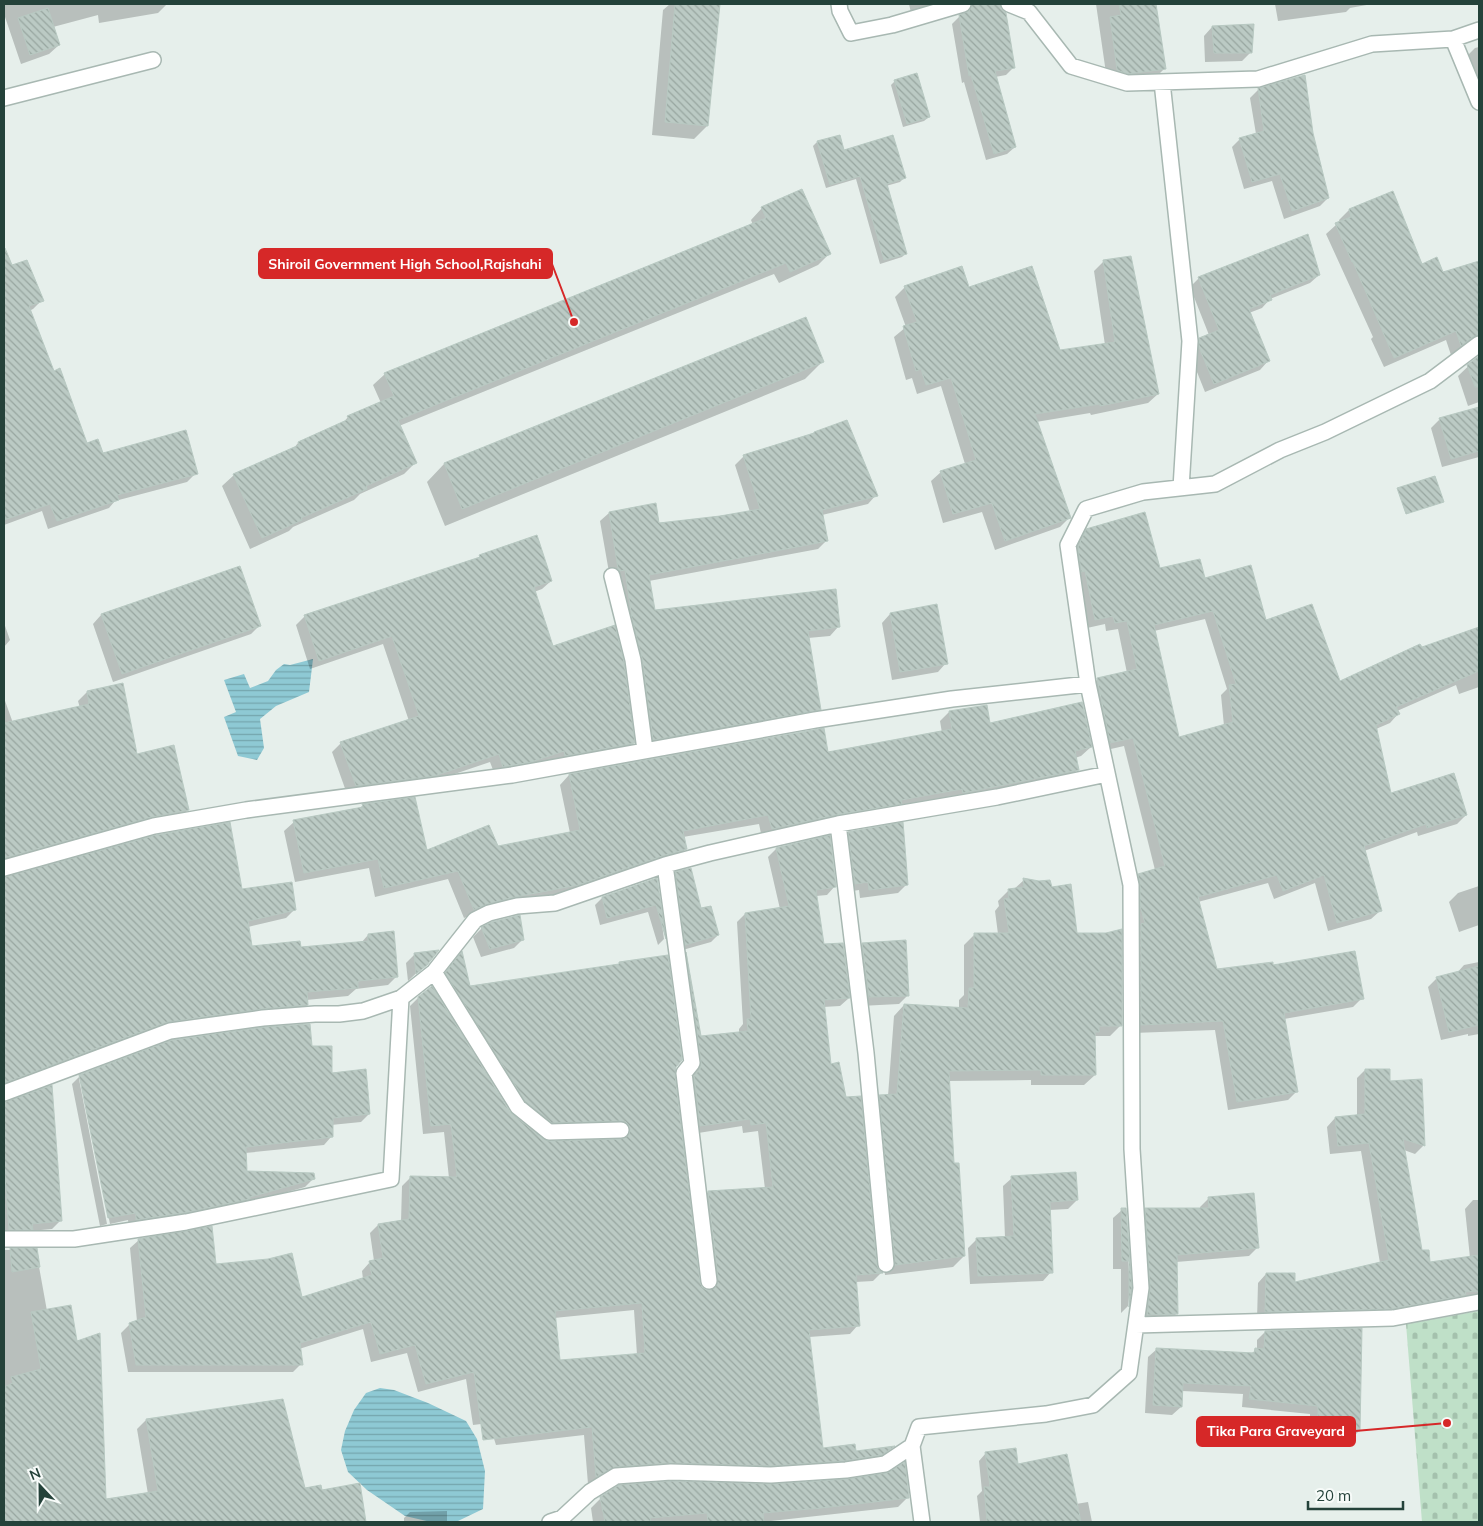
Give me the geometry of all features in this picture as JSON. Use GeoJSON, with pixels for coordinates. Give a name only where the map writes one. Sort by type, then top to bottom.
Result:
{"type":"FeatureCollection","features":[{"type":"Feature","properties":{"kind":"street"},"geometry":{"type":"LineString","coordinates":[[840,4],[840,11],[851,33],[892,25],[964,4]]}},
{"type":"Feature","properties":{"kind":"street"},"geometry":{"type":"LineString","coordinates":[[1009,4],[1029,12],[1071,66],[1127,83],[1258,79],[1372,44],[1453,39],[1479,30]]}},
{"type":"Feature","properties":{"kind":"street"},"geometry":{"type":"LineString","coordinates":[[1453,39],[1479,102]]}},
{"type":"Feature","properties":{"kind":"street"},"geometry":{"type":"LineString","coordinates":[[4,98],[153,60]]}},
{"type":"Feature","properties":{"kind":"street"},"geometry":{"type":"LineString","coordinates":[[1162,82],[1190,341],[1180,488]]}},
{"type":"Feature","properties":{"kind":"street"},"geometry":{"type":"LineString","coordinates":[[922,1522],[912,1446],[919,1427],[1046,1414],[1093,1405],[1130,1373],[1141,1288],[1132,1149],[1131,885],[1088,684],[1068,545],[1086,509],[1143,492],[1215,484],[1280,450],[1325,432],[1430,381],[1479,344]]}},
{"type":"Feature","properties":{"kind":"street"},"geometry":{"type":"LineString","coordinates":[[612,576],[633,660],[645,750]]}},
{"type":"Feature","properties":{"kind":"street"},"geometry":{"type":"LineString","coordinates":[[4,868],[163,824],[255,808],[512,775],[834,717],[952,699],[1088,684]]}},
{"type":"Feature","properties":{"kind":"street"},"geometry":{"type":"LineString","coordinates":[[4,1093],[170,1031],[263,1018],[363,1011],[401,998],[434,972],[475,920],[489,912],[517,906],[555,903],[665,865],[838,824],[997,797],[1107,774]]}},
{"type":"Feature","properties":{"kind":"street"},"geometry":{"type":"LineString","coordinates":[[838,824],[866,1053],[886,1264]]}},
{"type":"Feature","properties":{"kind":"street"},"geometry":{"type":"LineString","coordinates":[[665,865],[692,1063],[684,1073],[709,1281]]}},
{"type":"Feature","properties":{"kind":"street"},"geometry":{"type":"LineString","coordinates":[[434,972],[518,1106],[549,1132],[621,1130]]}},
{"type":"Feature","properties":{"kind":"street"},"geometry":{"type":"LineString","coordinates":[[4,1238],[83,1238],[186,1222],[391,1179],[401,998]]}},
{"type":"Feature","properties":{"kind":"street"},"geometry":{"type":"LineString","coordinates":[[1136,1325],[1393,1318],[1479,1302]]}},
{"type":"Feature","properties":{"kind":"street"},"geometry":{"type":"LineString","coordinates":[[550,1522],[562,1518],[590,1492],[616,1476],[671,1472],[772,1475],[846,1470],[885,1464],[912,1446]]}},
{"type":"Feature","properties":{"kind":"green space"},"geometry":{"type":"Polygon","coordinates":[[[1479,1311],[1479,1522],[1422,1522],[1406,1324],[1479,1311]]]}},
{"type":"Feature","properties":{"kind":"water"},"geometry":{"type":"Polygon","coordinates":[[[313,659],[309,692],[276,706],[260,719],[264,748],[257,760],[238,756],[224,717],[236,712],[224,680],[244,674],[250,688],[268,681],[276,670],[284,664],[290,665],[313,659]]]}},
{"type":"Feature","properties":{"kind":"water"},"geometry":{"type":"Polygon","coordinates":[[[380,1388],[394,1390],[428,1403],[466,1421],[477,1439],[485,1471],[483,1509],[458,1521],[431,1522],[405,1516],[367,1490],[348,1472],[341,1450],[345,1431],[354,1410],[366,1393],[380,1388]]]}},
{"type":"Feature","properties":{"kind":"building"},"geometry":{"type":"Polygon","coordinates":[[[675,4],[720,4],[708,126],[665,122],[675,4]]]}},
{"type":"Feature","properties":{"kind":"building"},"geometry":{"type":"Polygon","coordinates":[[[972,4],[1000,4],[1001,9],[1006,13],[1015,68],[995,71],[1016,147],[994,154],[971,75],[969,76],[959,15],[969,11],[972,4]]]}},
{"type":"Feature","properties":{"kind":"building"},"geometry":{"type":"Polygon","coordinates":[[[1119,4],[1156,4],[1166,69],[1128,74],[1117,70],[1110,17],[1121,15],[1119,4]]]}},
{"type":"Feature","properties":{"kind":"building"},"geometry":{"type":"Polygon","coordinates":[[[48,8],[60,45],[30,55],[18,18],[48,8]]]}},
{"type":"Feature","properties":{"kind":"building"},"geometry":{"type":"Polygon","coordinates":[[[1254,24],[1252,53],[1214,53],[1212,26],[1254,24]]]}},
{"type":"Feature","properties":{"kind":"building"},"geometry":{"type":"Polygon","coordinates":[[[917,73],[930,117],[907,124],[894,80],[917,73]]]}},
{"type":"Feature","properties":{"kind":"building"},"geometry":{"type":"Polygon","coordinates":[[[1305,75],[1313,133],[1329,198],[1292,211],[1280,174],[1252,182],[1239,138],[1264,131],[1258,88],[1305,75]]]}},
{"type":"Feature","properties":{"kind":"building"},"geometry":{"type":"Polygon","coordinates":[[[840,135],[844,150],[893,135],[906,178],[887,184],[907,254],[884,260],[860,176],[830,185],[817,141],[840,135]]]}},
{"type":"Feature","properties":{"kind":"building"},"geometry":{"type":"Polygon","coordinates":[[[802,189],[831,254],[790,272],[786,263],[398,420],[417,463],[366,486],[367,489],[301,518],[302,520],[262,538],[233,474],[299,445],[298,442],[349,419],[347,416],[394,396],[384,373],[766,218],[761,207],[802,189]]]}},
{"type":"Feature","properties":{"kind":"building"},"geometry":{"type":"Polygon","coordinates":[[[1393,191],[1422,264],[1437,257],[1443,272],[1479,261],[1479,335],[1461,346],[1456,331],[1394,358],[1335,223],[1351,217],[1349,209],[1393,191]]]}},
{"type":"Feature","properties":{"kind":"building"},"geometry":{"type":"Polygon","coordinates":[[[1308,234],[1320,275],[1270,295],[1272,300],[1249,309],[1270,361],[1214,384],[1199,347],[1199,338],[1219,330],[1198,277],[1308,234]]]}},
{"type":"Feature","properties":{"kind":"building"},"geometry":{"type":"Polygon","coordinates":[[[4,248],[12,265],[27,260],[44,301],[29,306],[54,371],[60,368],[87,443],[98,439],[103,453],[186,430],[198,474],[117,495],[119,500],[57,521],[50,504],[4,520],[4,248]]]}},
{"type":"Feature","properties":{"kind":"building"},"geometry":{"type":"Polygon","coordinates":[[[1131,256],[1159,394],[1100,406],[1100,404],[1035,414],[1071,518],[1005,541],[992,503],[953,514],[940,471],[976,460],[951,378],[926,385],[921,369],[916,371],[903,326],[917,322],[904,286],[962,266],[969,287],[1032,266],[1060,350],[1115,342],[1103,260],[1131,256]]]}},
{"type":"Feature","properties":{"kind":"building"},"geometry":{"type":"Polygon","coordinates":[[[806,317],[824,362],[462,509],[444,463],[806,317]]]}},
{"type":"Feature","properties":{"kind":"building"},"geometry":{"type":"Polygon","coordinates":[[[1479,356],[1479,387],[1475,387],[1467,365],[1479,356]]]}},
{"type":"Feature","properties":{"kind":"building"},"geometry":{"type":"Polygon","coordinates":[[[1479,407],[1479,451],[1451,459],[1439,418],[1479,407]]]}},
{"type":"Feature","properties":{"kind":"building"},"geometry":{"type":"Polygon","coordinates":[[[847,420],[878,496],[822,510],[828,541],[649,575],[655,610],[836,589],[840,627],[808,631],[821,710],[653,740],[642,658],[632,619],[625,570],[620,571],[618,569],[609,512],[656,503],[659,523],[760,509],[743,455],[814,433],[847,420]]]}},
{"type":"Feature","properties":{"kind":"building"},"geometry":{"type":"Polygon","coordinates":[[[1435,476],[1444,502],[1406,514],[1397,488],[1435,476]]]}},
{"type":"Feature","properties":{"kind":"building"},"geometry":{"type":"Polygon","coordinates":[[[1145,512],[1160,568],[1200,559],[1205,578],[1251,565],[1266,620],[1312,604],[1340,681],[1420,644],[1422,647],[1479,627],[1479,671],[1396,707],[1400,714],[1376,725],[1391,793],[1454,773],[1467,815],[1427,828],[1426,824],[1364,846],[1382,911],[1337,923],[1324,875],[1283,891],[1277,875],[1198,897],[1217,969],[1273,962],[1273,965],[1355,951],[1364,999],[1284,1013],[1298,1092],[1237,1102],[1223,1021],[1141,1025],[1141,924],[1145,923],[1140,906],[1138,874],[1165,866],[1133,738],[1110,743],[1097,678],[1137,669],[1127,621],[1115,623],[1113,616],[1095,620],[1085,571],[1081,572],[1078,547],[1086,529],[1145,512]],[[1213,611],[1154,625],[1179,737],[1233,722],[1229,685],[1236,684],[1213,611]]]}},
{"type":"Feature","properties":{"kind":"building"},"geometry":{"type":"Polygon","coordinates":[[[537,535],[552,581],[534,587],[553,646],[615,625],[624,662],[635,743],[565,756],[564,751],[531,762],[503,767],[499,754],[434,776],[356,786],[340,742],[419,716],[392,636],[319,661],[304,615],[480,557],[479,555],[537,535]]]}},
{"type":"Feature","properties":{"kind":"building"},"geometry":{"type":"Polygon","coordinates":[[[240,566],[261,626],[122,674],[101,614],[240,566]]]}},
{"type":"Feature","properties":{"kind":"building"},"geometry":{"type":"Polygon","coordinates":[[[937,604],[948,664],[900,672],[890,613],[937,604]]]}},
{"type":"Feature","properties":{"kind":"building"},"geometry":{"type":"Polygon","coordinates":[[[123,683],[137,754],[174,745],[189,810],[152,817],[4,858],[4,723],[89,704],[87,691],[123,683]]]}},
{"type":"Feature","properties":{"kind":"building"},"geometry":{"type":"Polygon","coordinates":[[[1082,702],[1092,747],[1075,751],[1079,770],[963,793],[962,789],[901,800],[902,804],[836,815],[772,829],[768,815],[683,831],[687,849],[578,885],[515,897],[487,904],[474,910],[458,871],[384,888],[378,859],[304,873],[293,820],[363,807],[362,804],[415,797],[427,850],[489,825],[498,846],[580,830],[569,774],[824,728],[828,752],[952,729],[949,711],[987,705],[990,723],[1082,702]]]}},
{"type":"Feature","properties":{"kind":"building"},"geometry":{"type":"Polygon","coordinates":[[[230,822],[242,889],[292,882],[296,910],[248,921],[252,946],[300,941],[301,947],[368,941],[368,934],[394,931],[398,977],[358,981],[358,988],[307,992],[308,1005],[262,1009],[167,1022],[4,1083],[4,877],[156,835],[230,822]]]}},
{"type":"Feature","properties":{"kind":"building"},"geometry":{"type":"Polygon","coordinates":[[[903,822],[908,885],[869,890],[868,882],[855,884],[848,832],[903,822]]]}},
{"type":"Feature","properties":{"kind":"building"},"geometry":{"type":"Polygon","coordinates":[[[830,835],[836,887],[816,890],[824,944],[843,943],[850,998],[824,1000],[831,1064],[839,1062],[846,1097],[861,1096],[877,1265],[883,1273],[856,1275],[860,1326],[809,1330],[823,1448],[855,1444],[856,1451],[895,1446],[882,1455],[845,1461],[771,1466],[670,1463],[615,1467],[596,1477],[592,1427],[483,1440],[474,1372],[426,1384],[415,1345],[380,1354],[371,1322],[300,1343],[303,1365],[136,1365],[129,1323],[146,1317],[138,1239],[212,1226],[216,1264],[268,1259],[292,1253],[302,1297],[372,1275],[369,1261],[383,1258],[378,1224],[409,1219],[410,1176],[457,1177],[451,1124],[431,1126],[418,997],[432,986],[510,1112],[543,1139],[549,1141],[621,1139],[629,1135],[629,1126],[626,1122],[621,1121],[552,1123],[525,1101],[445,973],[462,951],[470,986],[668,955],[682,1060],[676,1067],[675,1074],[700,1282],[706,1290],[715,1288],[718,1280],[708,1191],[773,1187],[766,1123],[751,1125],[750,1119],[700,1126],[694,1076],[700,1069],[701,1062],[686,952],[701,1036],[748,1031],[747,1019],[751,1019],[745,913],[789,906],[776,848],[830,835]],[[642,1303],[555,1311],[560,1360],[645,1353],[642,1303]]]}},
{"type":"Feature","properties":{"kind":"building"},"geometry":{"type":"Polygon","coordinates":[[[691,868],[701,908],[711,906],[719,935],[685,945],[675,872],[691,868]]]}},
{"type":"Feature","properties":{"kind":"building"},"geometry":{"type":"Polygon","coordinates":[[[657,878],[666,939],[656,905],[607,918],[602,897],[657,878]]]}},
{"type":"Feature","properties":{"kind":"building"},"geometry":{"type":"Polygon","coordinates":[[[1023,878],[1039,881],[1050,880],[1052,887],[1071,884],[1077,933],[1106,933],[1122,929],[1122,1026],[1099,1026],[1099,1032],[1095,1032],[1096,1075],[1041,1075],[1041,1070],[949,1071],[954,1163],[959,1163],[965,1256],[895,1265],[879,1095],[897,1094],[904,1004],[968,1008],[969,988],[974,988],[974,933],[1009,933],[1004,899],[1009,898],[1008,889],[1024,887],[1023,878]]]}},
{"type":"Feature","properties":{"kind":"building"},"geometry":{"type":"Polygon","coordinates":[[[520,915],[524,940],[490,949],[481,927],[492,922],[520,915]]]}},
{"type":"Feature","properties":{"kind":"building"},"geometry":{"type":"Polygon","coordinates":[[[906,940],[909,996],[869,997],[862,943],[906,940]]]}},
{"type":"Feature","properties":{"kind":"building"},"geometry":{"type":"Polygon","coordinates":[[[439,950],[427,965],[416,974],[414,953],[439,950]]]}},
{"type":"Feature","properties":{"kind":"building"},"geometry":{"type":"Polygon","coordinates":[[[1479,966],[1479,1025],[1449,1032],[1436,977],[1479,966]]]}},
{"type":"Feature","properties":{"kind":"building"},"geometry":{"type":"Polygon","coordinates":[[[310,1024],[312,1046],[332,1046],[332,1073],[366,1069],[370,1114],[333,1118],[333,1137],[246,1147],[247,1171],[314,1173],[315,1179],[250,1197],[250,1199],[184,1213],[136,1220],[136,1213],[108,1218],[79,1075],[172,1040],[264,1027],[310,1024]]]}},
{"type":"Feature","properties":{"kind":"building"},"geometry":{"type":"Polygon","coordinates":[[[1365,1069],[1390,1069],[1390,1081],[1422,1079],[1425,1146],[1403,1139],[1422,1250],[1429,1250],[1430,1262],[1479,1255],[1479,1291],[1465,1292],[1466,1295],[1392,1309],[1265,1312],[1266,1273],[1295,1273],[1295,1282],[1389,1260],[1369,1143],[1338,1146],[1335,1117],[1365,1114],[1365,1069]]]}},
{"type":"Feature","properties":{"kind":"building"},"geometry":{"type":"Polygon","coordinates":[[[52,1085],[62,1221],[32,1224],[33,1230],[9,1230],[4,1164],[4,1102],[52,1085]]]}},
{"type":"Feature","properties":{"kind":"building"},"geometry":{"type":"Polygon","coordinates":[[[1076,1172],[1078,1200],[1050,1202],[1053,1273],[978,1276],[976,1238],[1014,1236],[1011,1176],[1076,1172]]]}},
{"type":"Feature","properties":{"kind":"building"},"geometry":{"type":"Polygon","coordinates":[[[1254,1193],[1259,1248],[1177,1255],[1178,1314],[1147,1315],[1150,1288],[1145,1208],[1209,1208],[1208,1197],[1254,1193]]]}},
{"type":"Feature","properties":{"kind":"building"},"geometry":{"type":"Polygon","coordinates":[[[1121,1208],[1126,1208],[1132,1288],[1129,1307],[1129,1261],[1122,1261],[1121,1208]]]}},
{"type":"Feature","properties":{"kind":"building"},"geometry":{"type":"Polygon","coordinates":[[[10,1248],[37,1248],[40,1267],[12,1272],[10,1248]]]}},
{"type":"Feature","properties":{"kind":"building"},"geometry":{"type":"Polygon","coordinates":[[[71,1305],[77,1341],[100,1333],[106,1499],[158,1491],[146,1419],[283,1399],[305,1488],[321,1485],[322,1490],[360,1483],[366,1522],[4,1522],[4,1387],[13,1383],[11,1377],[41,1369],[31,1312],[71,1305]]]}},
{"type":"Feature","properties":{"kind":"building"},"geometry":{"type":"Polygon","coordinates":[[[1362,1328],[1360,1431],[1318,1431],[1318,1406],[1249,1399],[1251,1386],[1183,1383],[1182,1407],[1153,1405],[1156,1348],[1254,1353],[1255,1348],[1264,1349],[1265,1331],[1362,1328]]]}},
{"type":"Feature","properties":{"kind":"building"},"geometry":{"type":"Polygon","coordinates":[[[1016,1448],[1018,1464],[1067,1454],[1081,1522],[987,1522],[984,1487],[990,1487],[985,1452],[1016,1448]]]}},
{"type":"Feature","properties":{"kind":"building"},"geometry":{"type":"Polygon","coordinates":[[[905,1462],[909,1498],[763,1513],[764,1522],[708,1522],[707,1513],[650,1518],[651,1522],[605,1522],[600,1497],[619,1485],[671,1481],[771,1484],[847,1479],[887,1473],[905,1462]]]}},
{"type":"Feature","properties":{"kind":"place","name":"Shiroil Government High School,Rajshahi"},"geometry":{"type":"Point","coordinates":[574,322]}},
{"type":"Feature","properties":{"kind":"place","name":"Tika Para Graveyard"},"geometry":{"type":"Point","coordinates":[1447,1423]}}]}
